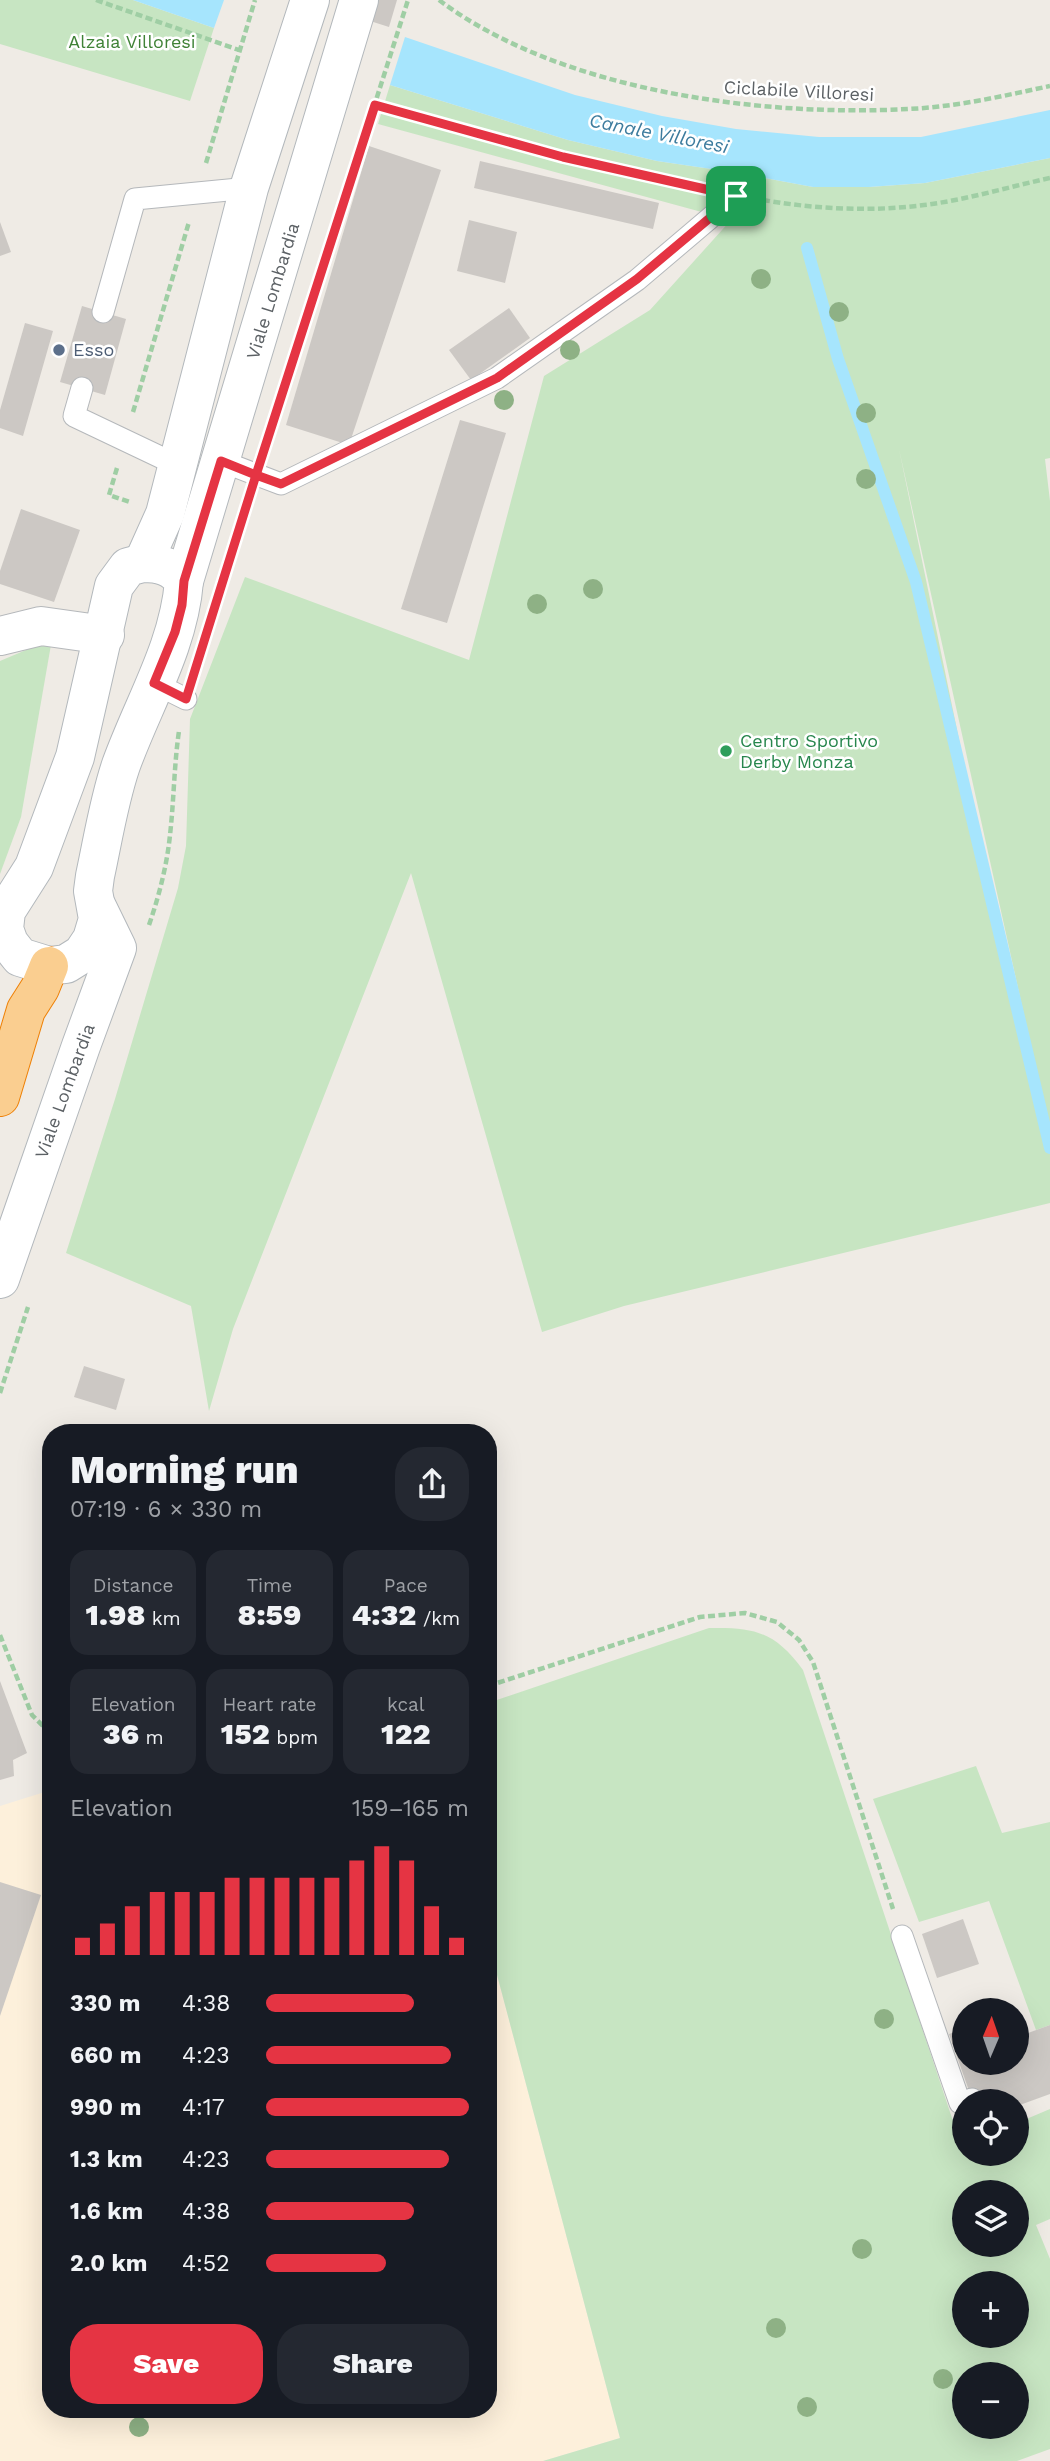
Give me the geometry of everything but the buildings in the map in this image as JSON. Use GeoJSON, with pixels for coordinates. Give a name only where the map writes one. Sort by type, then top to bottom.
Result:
{"type":"FeatureCollection","features":[{"type":"Feature","properties":{"kind":"highway"},"geometry":{"type":"LineString","coordinates":[[0,1097],[26,1010],[40,988],[49,966]]}},
{"type":"Feature","properties":{"kind":"main road"},"geometry":{"type":"LineString","coordinates":[[143,563],[165,514],[249,188],[310,0]]}},
{"type":"Feature","properties":{"kind":"main road","name":"Viale Lombardia"},"geometry":{"type":"LineString","coordinates":[[0,1279],[80,1046],[117,948],[97,906],[93,891],[94,876],[121,767],[170,691],[175,632],[182,605],[184,581],[359,0]]}},
{"type":"Feature","properties":{"kind":"main road"},"geometry":{"type":"LineString","coordinates":[[49,966],[20,957],[2,937],[6,911],[34,866],[75,757],[105,635],[108,607],[114,586],[128,567],[143,563],[167,566],[177,572],[184,581]]}},
{"type":"Feature","properties":{"kind":"main road"},"geometry":{"type":"LineString","coordinates":[[0,636],[41,626],[105,635]]}},
{"type":"Feature","properties":{"kind":"main road","name":"Viale Lombardia"},"geometry":{"type":"LineString","coordinates":[[49,966],[66,964],[82,954],[92,939],[98,919],[97,906]]}},
{"type":"Feature","properties":{"kind":"lane"},"geometry":{"type":"LineString","coordinates":[[103,312],[135,199],[249,188]]}},
{"type":"Feature","properties":{"kind":"lane"},"geometry":{"type":"LineString","coordinates":[[221,461],[281,484],[497,378],[637,279],[736,196]]}},
{"type":"Feature","properties":{"kind":"lane"},"geometry":{"type":"LineString","coordinates":[[82,388],[74,416],[177,465]]}},
{"type":"Feature","properties":{"kind":"lane"},"geometry":{"type":"LineString","coordinates":[[902,1936],[955,2089]]}},
{"type":"Feature","properties":{"kind":"path"},"geometry":{"type":"LineString","coordinates":[[96,0],[239,50]]}},
{"type":"Feature","properties":{"kind":"path"},"geometry":{"type":"LineString","coordinates":[[109,495],[255,0]]}},
{"type":"Feature","properties":{"kind":"path"},"geometry":{"type":"LineString","coordinates":[[315,292],[408,0]]}},
{"type":"Feature","properties":{"kind":"path","name":"Ciclabile Villoresi"},"geometry":{"type":"LineString","coordinates":[[439,0],[458,14],[524,50],[640,86],[720,102],[771,107],[908,109],[957,105],[1050,86]]}},
{"type":"Feature","properties":{"kind":"path"},"geometry":{"type":"LineString","coordinates":[[375,105],[563,157],[736,196],[809,208],[869,209],[925,205],[1050,178]]}},
{"type":"Feature","properties":{"kind":"path"},"geometry":{"type":"LineString","coordinates":[[145,937],[159,897],[170,838],[174,765],[170,691]]}},
{"type":"Feature","properties":{"kind":"path"},"geometry":{"type":"LineString","coordinates":[[497,1683],[700,1617],[745,1613],[777,1622],[799,1640],[813,1662],[902,1936]]}},
{"type":"Feature","properties":{"kind":"path"},"geometry":{"type":"LineString","coordinates":[[0,1636],[32,1715],[42,1725]]}},
{"type":"Feature","properties":{"kind":"shaded area"},"geometry":{"type":"Polygon","coordinates":[[[42,1793],[42,2418],[497,2418],[497,1975],[620,2438],[543,2461],[0,2461],[0,1806],[42,1793]]]}},
{"type":"Feature","properties":{"kind":"green space","name":"Alzaia Villoresi"},"geometry":{"type":"Polygon","coordinates":[[[0,0],[133,0],[214,28],[190,101],[0,44],[0,0]]]}},
{"type":"Feature","properties":{"kind":"green space"},"geometry":{"type":"Polygon","coordinates":[[[390,85],[568,140],[657,161],[813,187],[925,183],[1050,158],[1050,458],[1045,459],[1050,501],[1050,1133],[899,449],[980,841],[1050,1138],[1050,1203],[624,1306],[542,1332],[411,873],[233,1329],[209,1411],[191,1306],[66,1253],[178,888],[186,846],[190,719],[245,577],[469,660],[544,376],[650,310],[731,220],[378,124],[390,85]]]}},
{"type":"Feature","properties":{"kind":"green space"},"geometry":{"type":"Polygon","coordinates":[[[52,639],[21,817],[0,874],[0,661],[52,639]]]}},
{"type":"Feature","properties":{"kind":"green space"},"geometry":{"type":"Polygon","coordinates":[[[709,1628],[752,1631],[763,1634],[783,1647],[803,1670],[952,2118],[952,2166],[1029,2166],[1029,2118],[1050,2109],[1050,2219],[1036,2225],[1050,2259],[1050,2449],[1017,2461],[543,2461],[620,2438],[497,1975],[497,1700],[709,1628]]]}},
{"type":"Feature","properties":{"kind":"green space"},"geometry":{"type":"Polygon","coordinates":[[[976,1766],[1002,1833],[1050,1822],[1050,2025],[1036,2030],[1029,2011],[1029,1998],[1024,1998],[989,1901],[919,1922],[873,1799],[976,1766]]]}},
{"type":"Feature","properties":{"kind":"water"},"geometry":{"type":"Polygon","coordinates":[[[133,0],[224,0],[214,28],[133,0]]]}},
{"type":"Feature","properties":{"kind":"water","name":"Canale Villoresi"},"geometry":{"type":"Polygon","coordinates":[[[405,37],[575,95],[662,116],[736,129],[819,137],[921,137],[1050,110],[1050,158],[925,183],[869,187],[813,187],[657,161],[568,140],[390,85],[405,37]]]}},
{"type":"Feature","properties":{"kind":"waterway"},"geometry":{"type":"LineString","coordinates":[[807,248],[838,359],[916,582],[1050,1148]]}},
{"type":"Feature","properties":{"kind":"place","name":"Esso"},"geometry":{"type":"Point","coordinates":[59,350]}},
{"type":"Feature","properties":{"kind":"place","name":"Centro Sportivo Derby Monza"},"geometry":{"type":"Point","coordinates":[726,751]}},
{"type":"Feature","properties":{"kind":"route"},"geometry":{"type":"LineString","coordinates":[[736,196],[563,157],[375,105],[256,475],[221,461],[184,581],[182,605],[175,632],[154,683],[186,699],[256,475],[281,484],[497,378],[637,279],[736,196]]}}]}
